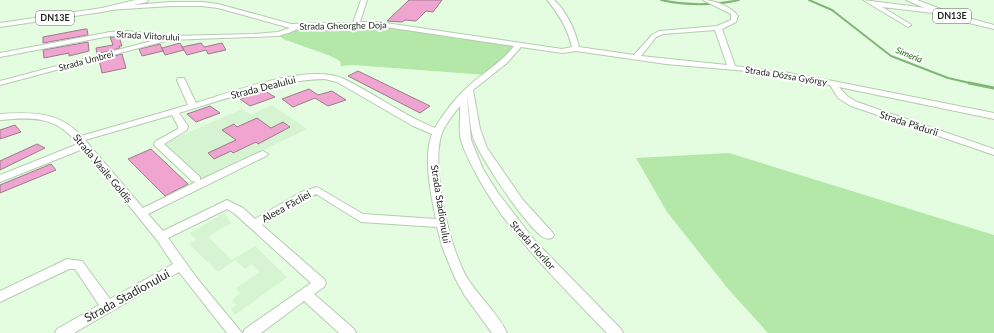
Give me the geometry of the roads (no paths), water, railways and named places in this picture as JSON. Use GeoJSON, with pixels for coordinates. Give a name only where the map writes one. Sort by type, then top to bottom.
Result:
{"type":"FeatureCollection","features":[{"type":"Feature","properties":{"kind":"main road","name":"DN13E"},"geometry":{"type":"LineString","coordinates":[[0,25],[110,9],[144,0]]}},
{"type":"Feature","properties":{"kind":"main road","name":"DN13E"},"geometry":{"type":"LineString","coordinates":[[910,0],[942,12],[994,27]]}},
{"type":"Feature","properties":{"kind":"street"},"geometry":{"type":"LineString","coordinates":[[356,24],[364,0]]}},
{"type":"Feature","properties":{"kind":"street"},"geometry":{"type":"LineString","coordinates":[[550,0],[556,6],[571,32],[576,49]]}},
{"type":"Feature","properties":{"kind":"street"},"geometry":{"type":"LineString","coordinates":[[636,58],[654,36],[661,32],[718,28],[732,23],[735,18],[733,13],[706,0]]}},
{"type":"Feature","properties":{"kind":"street"},"geometry":{"type":"LineString","coordinates":[[866,0],[908,25]]}},
{"type":"Feature","properties":{"kind":"street","name":"Strada Gheorghe Doja"},"geometry":{"type":"LineString","coordinates":[[110,9],[182,3],[211,5],[296,27],[356,24],[399,26],[537,53],[576,49]]}},
{"type":"Feature","properties":{"kind":"street"},"geometry":{"type":"LineString","coordinates":[[875,4],[942,12]]}},
{"type":"Feature","properties":{"kind":"street","name":"Strada Viitorului"},"geometry":{"type":"LineString","coordinates":[[0,54],[120,33],[172,38],[225,38],[278,34],[296,27]]}},
{"type":"Feature","properties":{"kind":"street"},"geometry":{"type":"LineString","coordinates":[[718,28],[732,68]]}},
{"type":"Feature","properties":{"kind":"street","name":"Strada Umbrei"},"geometry":{"type":"LineString","coordinates":[[0,83],[172,38]]}},
{"type":"Feature","properties":{"kind":"street","name":"Strada Stadionului"},"geometry":{"type":"LineString","coordinates":[[500,333],[461,279],[450,256],[442,222],[434,166],[434,149],[438,132],[465,94],[517,49]]}},
{"type":"Feature","properties":{"kind":"street","name":"Strada Dózsa György"},"geometry":{"type":"LineString","coordinates":[[576,49],[636,58],[781,74],[833,83],[994,116]]}},
{"type":"Feature","properties":{"kind":"street","name":"Strada Dealului"},"geometry":{"type":"LineString","coordinates":[[0,179],[82,142],[193,106],[278,82],[308,77],[326,76],[340,80],[416,124],[438,132]]}},
{"type":"Feature","properties":{"kind":"street"},"geometry":{"type":"LineString","coordinates":[[181,80],[193,106]]}},
{"type":"Feature","properties":{"kind":"street","name":"Strada Pădurii"},"geometry":{"type":"LineString","coordinates":[[833,83],[837,92],[841,96],[854,104],[994,152]]}},
{"type":"Feature","properties":{"kind":"street","name":"Strada Florilor"},"geometry":{"type":"LineString","coordinates":[[465,94],[474,102],[477,134],[481,145],[515,200],[531,220],[548,235]]}},
{"type":"Feature","properties":{"kind":"street","name":"Strada Florilor"},"geometry":{"type":"LineString","coordinates":[[465,94],[464,131],[466,140],[496,201],[520,234],[616,333]]}},
{"type":"Feature","properties":{"kind":"street"},"geometry":{"type":"LineString","coordinates":[[174,112],[183,126],[182,130],[162,140],[159,145],[196,179]]}},
{"type":"Feature","properties":{"kind":"street","name":"Strada Vasile Goldiș"},"geometry":{"type":"LineString","coordinates":[[0,117],[30,115],[60,122],[82,142],[160,237],[180,266]]}},
{"type":"Feature","properties":{"kind":"street"},"geometry":{"type":"LineString","coordinates":[[141,213],[263,154]]}},
{"type":"Feature","properties":{"kind":"street","name":"Aleea Făcliei"},"geometry":{"type":"LineString","coordinates":[[160,237],[227,204],[239,211],[254,224],[305,194],[317,190],[361,218],[442,222]]}},
{"type":"Feature","properties":{"kind":"street"},"geometry":{"type":"LineString","coordinates":[[250,333],[320,283],[254,224]]}},
{"type":"Feature","properties":{"kind":"street"},"geometry":{"type":"LineString","coordinates":[[0,296],[67,264],[73,263],[78,264],[107,306]]}},
{"type":"Feature","properties":{"kind":"street","name":"Strada Stadionului"},"geometry":{"type":"LineString","coordinates":[[62,333],[107,306],[180,266],[234,333]]}},
{"type":"Feature","properties":{"kind":"street"},"geometry":{"type":"LineString","coordinates":[[305,294],[349,333]]}},
{"type":"Feature","properties":{"kind":"waterway","name":"Simeria"},"geometry":{"type":"LineString","coordinates":[[661,0],[700,4],[739,0]]}},
{"type":"Feature","properties":{"kind":"waterway","name":"Simeria"},"geometry":{"type":"LineString","coordinates":[[809,0],[832,10],[891,56],[948,78],[974,84]]}},
{"type":"Feature","properties":{"kind":"waterway","name":"Simeria"},"geometry":{"type":"LineString","coordinates":[[969,83],[974,84]]}},
{"type":"Feature","properties":{"kind":"waterway","name":"Simeria"},"geometry":{"type":"LineString","coordinates":[[974,84],[994,88]]}}]}
